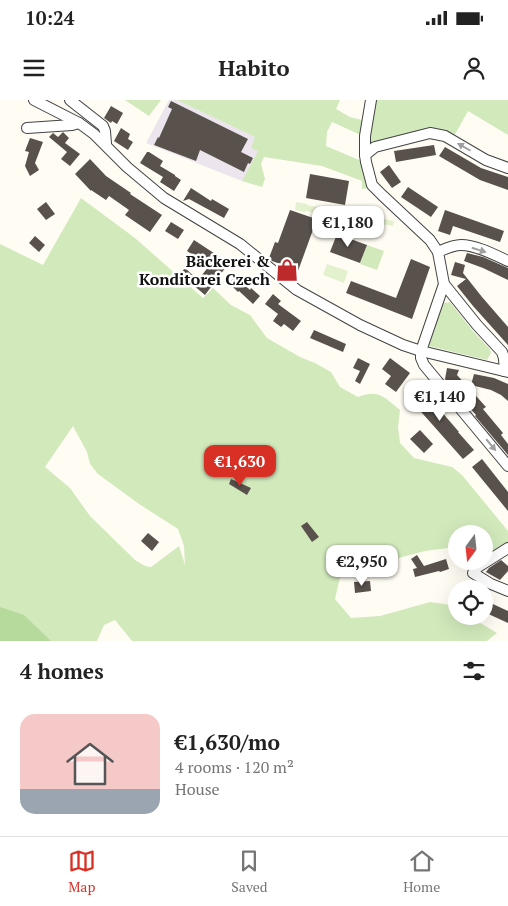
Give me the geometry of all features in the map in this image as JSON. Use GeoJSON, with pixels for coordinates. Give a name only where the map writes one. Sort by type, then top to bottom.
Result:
{"type":"FeatureCollection","features":[{"type":"Feature","properties":{"kind":"street"},"geometry":{"type":"LineString","coordinates":[[34,100],[79,122],[106,144],[127,167],[154,191],[240,244],[293,288],[403,346],[506,372],[502,352],[444,284],[438,252],[430,240],[372,185],[365,155],[365,136],[371,100]]}},
{"type":"Feature","properties":{"kind":"street"},"geometry":{"type":"LineString","coordinates":[[70,100],[103,126],[106,144]]}},
{"type":"Feature","properties":{"kind":"street"},"geometry":{"type":"LineString","coordinates":[[27,128],[79,122]]}},
{"type":"Feature","properties":{"kind":"street"},"geometry":{"type":"LineString","coordinates":[[365,155],[375,147],[430,133],[446,136],[486,160],[508,168]]}},
{"type":"Feature","properties":{"kind":"street"},"geometry":{"type":"LineString","coordinates":[[438,252],[448,247],[462,245],[481,250],[508,261]]}},
{"type":"Feature","properties":{"kind":"street"},"geometry":{"type":"LineString","coordinates":[[444,284],[421,352],[421,358],[424,365],[508,466]]}},
{"type":"Feature","properties":{"kind":"street"},"geometry":{"type":"LineString","coordinates":[[508,548],[473,572],[491,584],[508,591]]}},
{"type":"Feature","properties":{"kind":"shaded area"},"geometry":{"type":"Polygon","coordinates":[[[169,100],[177,100],[256,137],[258,151],[242,181],[146,143],[169,100]]]}},
{"type":"Feature","properties":{"kind":"green space"},"geometry":{"type":"Polygon","coordinates":[[[125,100],[161,100],[149,116],[125,100]]]}},
{"type":"Feature","properties":{"kind":"green space"},"geometry":{"type":"Polygon","coordinates":[[[177,100],[340,100],[336,109],[350,117],[366,121],[363,136],[332,122],[327,132],[326,146],[364,162],[368,188],[362,189],[362,181],[322,166],[264,157],[261,164],[265,179],[262,187],[242,181],[258,151],[251,148],[255,137],[177,100]]]}},
{"type":"Feature","properties":{"kind":"green space"},"geometry":{"type":"Polygon","coordinates":[[[373,100],[508,100],[508,135],[468,111],[453,138],[427,131],[381,140],[370,147],[367,137],[373,100]]]}},
{"type":"Feature","properties":{"kind":"green space"},"geometry":{"type":"Polygon","coordinates":[[[81,198],[135,238],[203,298],[213,288],[231,305],[250,315],[267,338],[331,372],[340,387],[358,397],[376,394],[390,401],[400,410],[398,427],[400,443],[414,458],[452,467],[462,475],[508,531],[508,544],[493,554],[493,525],[448,525],[448,548],[425,551],[341,573],[335,599],[351,618],[380,616],[430,602],[448,605],[448,625],[484,625],[497,633],[487,641],[132,641],[115,620],[104,625],[97,641],[0,641],[0,244],[43,265],[81,198]],[[73,426],[45,467],[70,488],[90,516],[135,560],[151,567],[179,546],[185,565],[184,546],[178,529],[98,474],[90,464],[87,452],[73,426]]]}},
{"type":"Feature","properties":{"kind":"green space"},"geometry":{"type":"Polygon","coordinates":[[[296,202],[394,221],[393,226],[295,210],[296,202]]]}},
{"type":"Feature","properties":{"kind":"green space"},"geometry":{"type":"Polygon","coordinates":[[[367,245],[384,251],[377,270],[360,264],[367,245]]]}},
{"type":"Feature","properties":{"kind":"green space"},"geometry":{"type":"Polygon","coordinates":[[[327,264],[348,271],[344,283],[323,275],[327,264]]]}},
{"type":"Feature","properties":{"kind":"green space"},"geometry":{"type":"Polygon","coordinates":[[[450,302],[490,349],[491,353],[487,360],[429,346],[443,303],[450,302]]]}},
{"type":"Feature","properties":{"kind":"green space"},"geometry":{"type":"Polygon","coordinates":[[[0,607],[24,615],[51,641],[0,641],[0,607]]]}},
{"type":"Feature","properties":{"kind":"building"},"geometry":{"type":"Polygon","coordinates":[[[171,101],[248,139],[241,152],[253,158],[250,164],[248,163],[244,172],[200,150],[196,161],[154,145],[172,109],[168,107],[171,101]]]}},
{"type":"Feature","properties":{"kind":"building"},"geometry":{"type":"Polygon","coordinates":[[[111,106],[123,113],[117,124],[112,121],[111,123],[104,118],[111,106]]]}},
{"type":"Feature","properties":{"kind":"building"},"geometry":{"type":"Polygon","coordinates":[[[121,128],[130,134],[128,139],[133,142],[128,150],[114,141],[121,128]]]}},
{"type":"Feature","properties":{"kind":"building"},"geometry":{"type":"Polygon","coordinates":[[[63,132],[69,138],[65,143],[80,154],[70,166],[61,159],[67,152],[49,137],[53,133],[58,137],[63,132]]]}},
{"type":"Feature","properties":{"kind":"building"},"geometry":{"type":"Polygon","coordinates":[[[30,138],[43,142],[35,163],[39,170],[30,176],[25,166],[29,152],[25,151],[30,138]]]}},
{"type":"Feature","properties":{"kind":"building"},"geometry":{"type":"Polygon","coordinates":[[[434,145],[436,155],[396,162],[394,151],[434,145]]]}},
{"type":"Feature","properties":{"kind":"building"},"geometry":{"type":"Polygon","coordinates":[[[445,147],[481,168],[508,177],[508,190],[480,180],[439,156],[445,147]]]}},
{"type":"Feature","properties":{"kind":"building"},"geometry":{"type":"Polygon","coordinates":[[[147,152],[163,161],[160,166],[181,180],[174,191],[160,182],[163,177],[140,163],[147,152]]]}},
{"type":"Feature","properties":{"kind":"building"},"geometry":{"type":"Polygon","coordinates":[[[90,159],[106,176],[162,215],[150,232],[125,215],[129,210],[109,196],[106,200],[91,191],[75,174],[90,159]]]}},
{"type":"Feature","properties":{"kind":"building"},"geometry":{"type":"Polygon","coordinates":[[[389,165],[401,182],[392,188],[380,172],[389,165]]]}},
{"type":"Feature","properties":{"kind":"building"},"geometry":{"type":"Polygon","coordinates":[[[310,174],[349,181],[345,205],[306,198],[310,174]]]}},
{"type":"Feature","properties":{"kind":"building"},"geometry":{"type":"Polygon","coordinates":[[[408,187],[438,207],[431,217],[401,197],[408,187]]]}},
{"type":"Feature","properties":{"kind":"building"},"geometry":{"type":"Polygon","coordinates":[[[191,188],[211,201],[212,199],[229,209],[224,218],[189,199],[183,201],[191,188]]]}},
{"type":"Feature","properties":{"kind":"building"},"geometry":{"type":"Polygon","coordinates":[[[46,202],[55,214],[46,220],[37,209],[46,202]]]}},
{"type":"Feature","properties":{"kind":"building"},"geometry":{"type":"Polygon","coordinates":[[[290,210],[322,221],[319,229],[314,227],[298,271],[295,270],[294,275],[282,269],[283,265],[269,258],[275,242],[278,243],[290,210]]]}},
{"type":"Feature","properties":{"kind":"building"},"geometry":{"type":"Polygon","coordinates":[[[445,210],[504,231],[500,242],[453,226],[450,235],[438,231],[445,210]]]}},
{"type":"Feature","properties":{"kind":"building"},"geometry":{"type":"Polygon","coordinates":[[[171,222],[184,230],[178,239],[165,231],[171,222]]]}},
{"type":"Feature","properties":{"kind":"building"},"geometry":{"type":"Polygon","coordinates":[[[337,234],[367,245],[360,263],[330,252],[337,234]]]}},
{"type":"Feature","properties":{"kind":"building"},"geometry":{"type":"Polygon","coordinates":[[[35,236],[45,245],[39,252],[29,243],[35,236]]]}},
{"type":"Feature","properties":{"kind":"building"},"geometry":{"type":"Polygon","coordinates":[[[194,240],[229,263],[205,295],[180,274],[185,268],[198,280],[209,266],[187,251],[194,240]]]}},
{"type":"Feature","properties":{"kind":"building"},"geometry":{"type":"Polygon","coordinates":[[[467,253],[483,257],[508,268],[508,280],[464,261],[467,253]]]}},
{"type":"Feature","properties":{"kind":"building"},"geometry":{"type":"Polygon","coordinates":[[[411,259],[430,267],[412,319],[346,293],[351,281],[396,298],[411,259]]]}},
{"type":"Feature","properties":{"kind":"building"},"geometry":{"type":"Polygon","coordinates":[[[455,262],[465,265],[463,273],[508,327],[508,345],[457,286],[466,279],[451,275],[455,262]]]}},
{"type":"Feature","properties":{"kind":"building"},"geometry":{"type":"Polygon","coordinates":[[[236,276],[250,290],[251,288],[260,296],[253,304],[229,283],[236,276]]]}},
{"type":"Feature","properties":{"kind":"building"},"geometry":{"type":"Polygon","coordinates":[[[273,294],[281,301],[278,304],[301,321],[293,331],[284,324],[281,327],[273,321],[278,314],[265,304],[273,294]]]}},
{"type":"Feature","properties":{"kind":"building"},"geometry":{"type":"Polygon","coordinates":[[[314,330],[346,344],[343,352],[310,338],[314,330]]]}},
{"type":"Feature","properties":{"kind":"building"},"geometry":{"type":"Polygon","coordinates":[[[358,358],[370,364],[360,384],[355,381],[360,371],[353,368],[358,358]]]}},
{"type":"Feature","properties":{"kind":"building"},"geometry":{"type":"Polygon","coordinates":[[[390,358],[410,373],[396,392],[385,384],[391,376],[382,369],[390,358]]]}},
{"type":"Feature","properties":{"kind":"building"},"geometry":{"type":"Polygon","coordinates":[[[447,368],[459,370],[457,375],[486,407],[483,409],[503,433],[501,435],[508,444],[508,455],[445,379],[447,368]]]}},
{"type":"Feature","properties":{"kind":"building"},"geometry":{"type":"Polygon","coordinates":[[[474,374],[494,378],[508,384],[508,401],[491,390],[471,385],[474,374]]]}},
{"type":"Feature","properties":{"kind":"building"},"geometry":{"type":"Polygon","coordinates":[[[415,387],[428,396],[474,450],[463,459],[415,405],[406,398],[415,387]]]}},
{"type":"Feature","properties":{"kind":"building"},"geometry":{"type":"Polygon","coordinates":[[[420,430],[433,444],[424,453],[410,439],[420,430]]]}},
{"type":"Feature","properties":{"kind":"building"},"geometry":{"type":"Polygon","coordinates":[[[482,459],[508,492],[508,511],[472,467],[482,459]]]}},
{"type":"Feature","properties":{"kind":"building"},"geometry":{"type":"Polygon","coordinates":[[[231,479],[251,488],[247,495],[229,484],[231,479]]]}},
{"type":"Feature","properties":{"kind":"building"},"geometry":{"type":"Polygon","coordinates":[[[307,522],[319,537],[312,542],[301,526],[307,522]]]}},
{"type":"Feature","properties":{"kind":"building"},"geometry":{"type":"Polygon","coordinates":[[[148,533],[159,542],[152,551],[141,541],[148,533]]]}},
{"type":"Feature","properties":{"kind":"building"},"geometry":{"type":"Polygon","coordinates":[[[417,555],[424,566],[446,559],[448,569],[415,577],[413,569],[417,568],[411,559],[417,555]]]}},
{"type":"Feature","properties":{"kind":"building"},"geometry":{"type":"Polygon","coordinates":[[[501,560],[508,566],[508,571],[500,580],[486,572],[488,570],[493,570],[493,565],[501,560]]]}},
{"type":"Feature","properties":{"kind":"building"},"geometry":{"type":"Polygon","coordinates":[[[370,581],[371,591],[355,593],[354,582],[370,581]]]}},
{"type":"Feature","properties":{"kind":"building"},"geometry":{"type":"Polygon","coordinates":[[[493,604],[508,611],[508,623],[493,616],[493,604]]]}},
{"type":"Feature","properties":{"kind":"place","name":"Bäckerei & Konditorei Czech"},"geometry":{"type":"Point","coordinates":[287,270]}}]}
